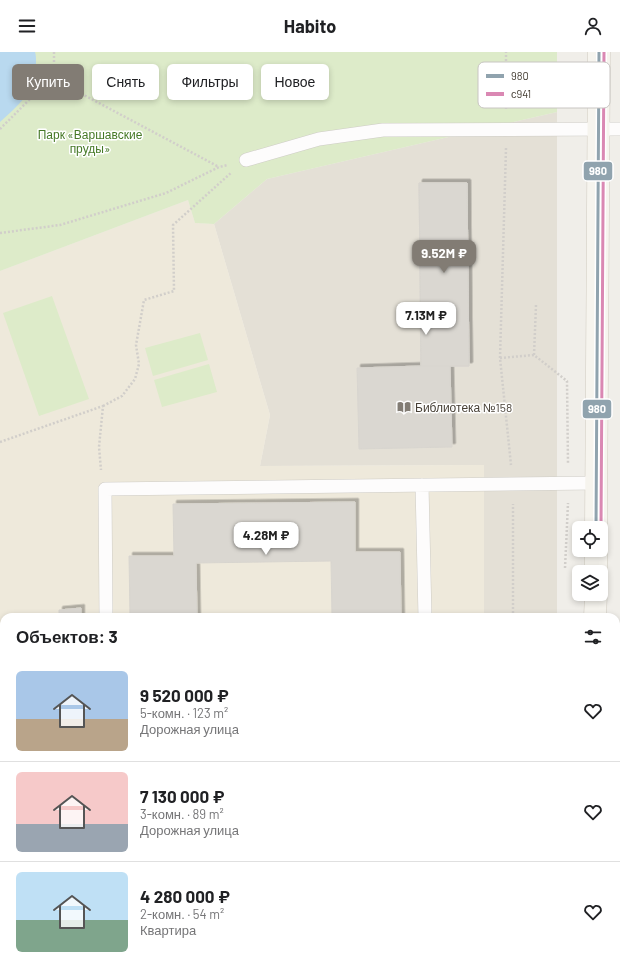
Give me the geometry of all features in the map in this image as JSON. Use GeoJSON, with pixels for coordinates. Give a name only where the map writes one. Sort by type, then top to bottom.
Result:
{"type":"FeatureCollection","features":[{"type":"Feature","properties":{"kind":"main road"},"geometry":{"type":"LineString","coordinates":[[599,52],[600,62]]}},
{"type":"Feature","properties":{"kind":"main road"},"geometry":{"type":"LineString","coordinates":[[596,521],[610,129],[607,108]]}},
{"type":"Feature","properties":{"kind":"main road"},"geometry":{"type":"LineString","coordinates":[[595,613],[596,601]]}},
{"type":"Feature","properties":{"kind":"lane"},"geometry":{"type":"LineString","coordinates":[[246,160],[319,139],[383,130],[610,129]]}},
{"type":"Feature","properties":{"kind":"lane"},"geometry":{"type":"LineString","coordinates":[[106,613],[105,489],[597,483]]}},
{"type":"Feature","properties":{"kind":"lane"},"geometry":{"type":"LineString","coordinates":[[422,485],[425,613]]}},
{"type":"Feature","properties":{"kind":"path"},"geometry":{"type":"LineString","coordinates":[[54,52],[54,64]]}},
{"type":"Feature","properties":{"kind":"path"},"geometry":{"type":"LineString","coordinates":[[84,95],[219,167]]}},
{"type":"Feature","properties":{"kind":"path"},"geometry":{"type":"LineString","coordinates":[[0,129],[29,100]]}},
{"type":"Feature","properties":{"kind":"path"},"geometry":{"type":"LineString","coordinates":[[506,108],[500,358],[534,355],[567,381],[568,484],[565,568]]}},
{"type":"Feature","properties":{"kind":"path"},"geometry":{"type":"LineString","coordinates":[[0,233],[60,225],[166,193],[219,167],[246,160]]}},
{"type":"Feature","properties":{"kind":"path"},"geometry":{"type":"LineString","coordinates":[[0,442],[103,406],[122,396],[135,379],[139,364],[136,345],[144,300],[174,291],[173,225],[246,160]]}},
{"type":"Feature","properties":{"kind":"path"},"geometry":{"type":"LineString","coordinates":[[534,355],[536,305]]}},
{"type":"Feature","properties":{"kind":"path"},"geometry":{"type":"LineString","coordinates":[[103,406],[99,447],[100,468],[105,489]]}},
{"type":"Feature","properties":{"kind":"shaded area"},"geometry":{"type":"Polygon","coordinates":[[[557,112],[557,613],[484,613],[484,465],[260,466],[270,415],[214,224],[267,179],[557,112]]]}},
{"type":"Feature","properties":{"kind":"shaded area"},"geometry":{"type":"Polygon","coordinates":[[[188,200],[195,223],[214,224],[270,415],[260,466],[484,465],[484,613],[0,613],[0,271],[188,200]]]}},
{"type":"Feature","properties":{"kind":"green space","name":"Парк «Варшавские пруды»"},"geometry":{"type":"Polygon","coordinates":[[[0,52],[557,52],[557,62],[478,62],[478,108],[557,108],[557,112],[267,179],[214,224],[195,223],[188,200],[0,271],[0,52]]]}},
{"type":"Feature","properties":{"kind":"green space"},"geometry":{"type":"Polygon","coordinates":[[[52,296],[89,399],[39,416],[3,313],[52,296]]]}},
{"type":"Feature","properties":{"kind":"green space"},"geometry":{"type":"Polygon","coordinates":[[[200,333],[208,360],[153,376],[145,348],[200,333]]]}},
{"type":"Feature","properties":{"kind":"green space"},"geometry":{"type":"Polygon","coordinates":[[[209,364],[217,392],[162,407],[154,380],[209,364]]]}},
{"type":"Feature","properties":{"kind":"water"},"geometry":{"type":"Polygon","coordinates":[[[0,52],[35,52],[36,64],[12,64],[12,100],[22,100],[0,122],[0,52]]]}},
{"type":"Feature","properties":{"kind":"building"},"geometry":{"type":"Polygon","coordinates":[[[419,183],[467,183],[469,366],[421,366],[419,183]]]}},
{"type":"Feature","properties":{"kind":"building"},"geometry":{"type":"Polygon","coordinates":[[[419,183],[467,183],[469,366],[450,366],[452,447],[359,449],[357,368],[421,366],[419,183]]]}},
{"type":"Feature","properties":{"kind":"building"},"geometry":{"type":"Polygon","coordinates":[[[355,502],[355,552],[400,552],[401,613],[332,613],[331,561],[196,563],[197,613],[130,613],[129,556],[174,556],[173,504],[355,502]]]}},
{"type":"Feature","properties":{"kind":"building"},"geometry":{"type":"Polygon","coordinates":[[[81,608],[81,613],[59,613],[59,610],[81,608]]]}},
{"type":"Feature","properties":{"kind":"transit line","name":"980"},"geometry":{"type":"LineString","coordinates":[[599,52],[599,62]]}},
{"type":"Feature","properties":{"kind":"transit line","name":"с941"},"geometry":{"type":"LineString","coordinates":[[604,52],[604,62]]}},
{"type":"Feature","properties":{"kind":"transit line","name":"980"},"geometry":{"type":"LineString","coordinates":[[596,521],[599,108]]}},
{"type":"Feature","properties":{"kind":"transit line","name":"с941"},"geometry":{"type":"LineString","coordinates":[[601,521],[604,108]]}},
{"type":"Feature","properties":{"kind":"place","name":"Библиотека №158"},"geometry":{"type":"Point","coordinates":[404,407]}}]}
